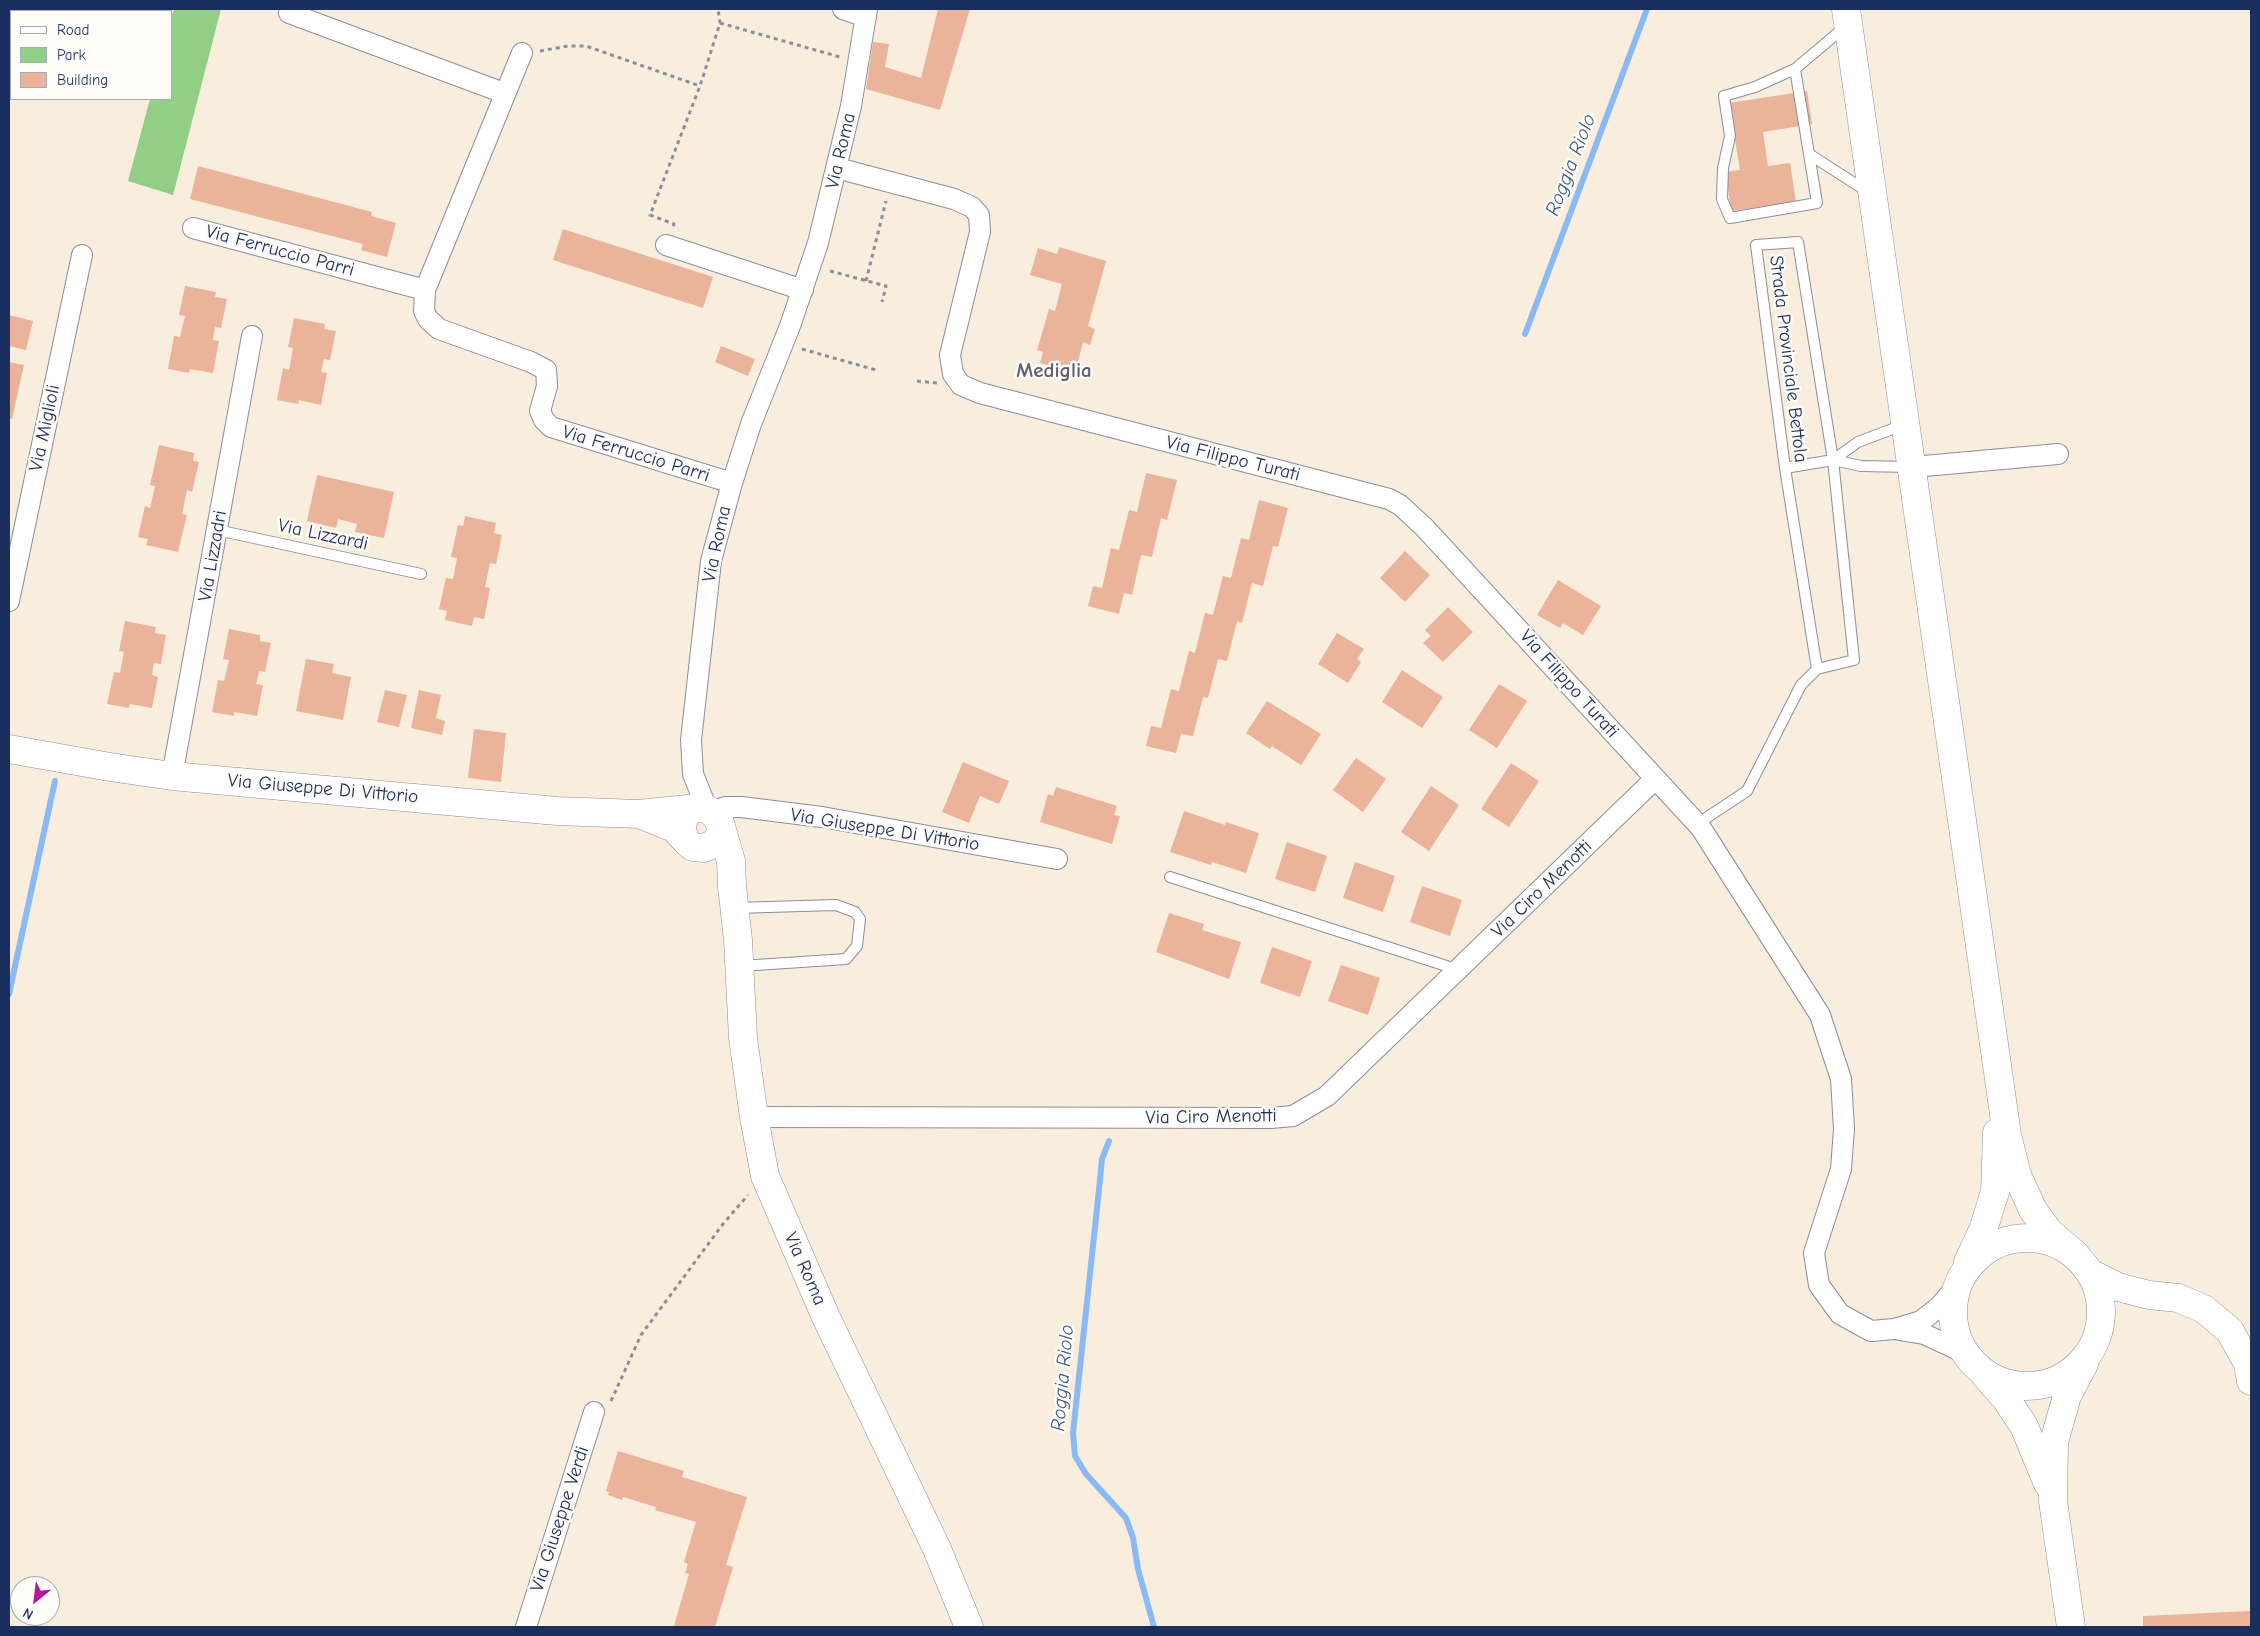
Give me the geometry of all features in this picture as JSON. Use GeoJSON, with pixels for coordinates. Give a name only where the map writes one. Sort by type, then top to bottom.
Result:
{"type":"FeatureCollection","features":[{"type":"Feature","properties":{"kind":"street"},"geometry":{"type":"LineString","coordinates":[[843,9],[866,13]]}},
{"type":"Feature","properties":{"kind":"street"},"geometry":{"type":"LineString","coordinates":[[289,13],[504,92]]}},
{"type":"Feature","properties":{"kind":"street","name":"Via Roma"},"geometry":{"type":"LineString","coordinates":[[866,13],[859,63],[837,168],[811,266],[753,417],[732,483],[711,562],[693,709],[691,740],[693,774],[730,854],[740,966],[742,1038],[765,1176],[825,1315],[937,1549],[969,1627]]}},
{"type":"Feature","properties":{"kind":"street"},"geometry":{"type":"LineString","coordinates":[[1847,16],[2008,1135],[2017,1175],[2033,1210],[2050,1233],[2084,1264],[2099,1290],[2102,1307],[2102,1324],[2091,1352],[2067,1396],[2054,1442],[2053,1501],[2070,1627]]}},
{"type":"Feature","properties":{"kind":"street","name":"Via Ferruccio Parri"},"geometry":{"type":"LineString","coordinates":[[522,53],[504,92],[426,290],[424,311],[428,319],[439,328],[531,362],[546,370],[547,386],[540,411],[544,420],[551,427],[732,483]]}},
{"type":"Feature","properties":{"kind":"street","name":"Via Filippo Turati"},"geometry":{"type":"LineString","coordinates":[[837,168],[960,202],[972,207],[979,215],[980,232],[950,355],[953,374],[961,385],[989,396],[1381,496],[1395,502],[1424,527],[1697,824],[1820,1015],[1840,1079],[1844,1129],[1841,1169],[1814,1253],[1819,1285],[1840,1314],[1871,1331],[1894,1329],[1921,1321],[1939,1307],[1959,1281]]}},
{"type":"Feature","properties":{"kind":"street","name":"Via Ferruccio Parri"},"geometry":{"type":"LineString","coordinates":[[193,228],[426,290]]}},
{"type":"Feature","properties":{"kind":"street"},"geometry":{"type":"LineString","coordinates":[[666,245],[803,290]]}},
{"type":"Feature","properties":{"kind":"street","name":"Via Miglioli"},"geometry":{"type":"LineString","coordinates":[[9,601],[82,255]]}},
{"type":"Feature","properties":{"kind":"street","name":"Via Lizzadri"},"geometry":{"type":"LineString","coordinates":[[172,776],[252,336]]}},
{"type":"Feature","properties":{"kind":"street"},"geometry":{"type":"LineString","coordinates":[[1913,467],[2058,454]]}},
{"type":"Feature","properties":{"kind":"street","name":"Via Giuseppe Di Vittorio"},"geometry":{"type":"LineString","coordinates":[[9,749],[172,776],[557,811],[639,814],[710,813],[725,807],[741,807],[822,817],[1057,859]]}},
{"type":"Feature","properties":{"kind":"street","name":"Via Ciro Menotti"},"geometry":{"type":"LineString","coordinates":[[754,1117],[1271,1118],[1293,1116],[1327,1096],[1655,779]]}},
{"type":"Feature","properties":{"kind":"street"},"geometry":{"type":"LineString","coordinates":[[710,813],[688,812],[683,820],[681,830],[688,842],[715,863],[733,897]]}},
{"type":"Feature","properties":{"kind":"street","name":"Via Giuseppe Di Vittorio"},"geometry":{"type":"LineString","coordinates":[[639,814],[667,824],[688,842]]}},
{"type":"Feature","properties":{"kind":"street"},"geometry":{"type":"LineString","coordinates":[[1996,1057],[1997,1139],[1995,1192],[1983,1230],[1959,1281],[1952,1309],[1955,1332],[1974,1363],[2006,1399],[2024,1426],[2043,1468],[2053,1501]]}},
{"type":"Feature","properties":{"kind":"street"},"geometry":{"type":"LineString","coordinates":[[1959,1281],[1975,1258],[1992,1245],[2013,1238],[2035,1237],[2057,1243],[2084,1264],[2118,1286],[2149,1295],[2178,1298],[2204,1309],[2230,1331],[2248,1364],[2251,1381]]}},
{"type":"Feature","properties":{"kind":"street"},"geometry":{"type":"LineString","coordinates":[[2102,1324],[2123,1305],[2149,1295]]}},
{"type":"Feature","properties":{"kind":"street","name":"Via Filippo Turati"},"geometry":{"type":"LineString","coordinates":[[1894,1329],[1924,1334],[1974,1363]]}},
{"type":"Feature","properties":{"kind":"street"},"geometry":{"type":"LineString","coordinates":[[1974,1363],[2005,1383],[2029,1387],[2053,1382],[2074,1370],[2091,1352]]}},
{"type":"Feature","properties":{"kind":"street","name":"Via Giuseppe Verdi"},"geometry":{"type":"LineString","coordinates":[[526,1627],[594,1412]]}},
{"type":"Feature","properties":{"kind":"lane"},"geometry":{"type":"LineString","coordinates":[[1795,69],[1817,203],[1730,218],[1722,199],[1723,168],[1730,136],[1724,96],[1755,87],[1795,69],[1847,16]]}},
{"type":"Feature","properties":{"kind":"lane"},"geometry":{"type":"LineString","coordinates":[[1809,154],[1873,195]]}},
{"type":"Feature","properties":{"kind":"lane","name":"Strada Provinciale Bettola"},"geometry":{"type":"LineString","coordinates":[[1798,242],[1833,460],[1854,660],[1817,669],[1785,468],[1756,246],[1798,242]]}},
{"type":"Feature","properties":{"kind":"lane"},"geometry":{"type":"LineString","coordinates":[[1833,460],[1858,442],[1907,424]]}},
{"type":"Feature","properties":{"kind":"lane"},"geometry":{"type":"LineString","coordinates":[[1785,468],[1833,460],[1861,466],[1913,467]]}},
{"type":"Feature","properties":{"kind":"lane","name":"Via Lizzardi"},"geometry":{"type":"LineString","coordinates":[[217,530],[421,574]]}},
{"type":"Feature","properties":{"kind":"lane"},"geometry":{"type":"LineString","coordinates":[[1697,824],[1747,791],[1801,685],[1817,669]]}},
{"type":"Feature","properties":{"kind":"lane"},"geometry":{"type":"LineString","coordinates":[[1170,877],[1459,970]]}},
{"type":"Feature","properties":{"kind":"lane"},"geometry":{"type":"LineString","coordinates":[[733,897],[836,905],[856,912],[860,919],[857,946],[846,960],[740,966]]}},
{"type":"Feature","properties":{"kind":"path"},"geometry":{"type":"LineString","coordinates":[[666,245],[674,224],[650,215],[700,86],[720,23],[718,9]]}},
{"type":"Feature","properties":{"kind":"path"},"geometry":{"type":"LineString","coordinates":[[720,23],[859,63]]}},
{"type":"Feature","properties":{"kind":"path"},"geometry":{"type":"LineString","coordinates":[[522,53],[568,46],[586,46],[700,86]]}},
{"type":"Feature","properties":{"kind":"path"},"geometry":{"type":"LineString","coordinates":[[866,281],[891,182]]}},
{"type":"Feature","properties":{"kind":"path"},"geometry":{"type":"LineString","coordinates":[[811,266],[886,286],[882,302]]}},
{"type":"Feature","properties":{"kind":"path"},"geometry":{"type":"LineString","coordinates":[[783,342],[876,370]]}},
{"type":"Feature","properties":{"kind":"path"},"geometry":{"type":"LineString","coordinates":[[594,1412],[606,1408],[613,1399],[629,1356],[658,1310],[723,1224],[765,1176]]}},
{"type":"Feature","properties":{"kind":"green space"},"geometry":{"type":"Polygon","coordinates":[[[174,9],[221,9],[173,195],[128,181],[150,100],[172,100],[172,15],[174,9]]]}},
{"type":"Feature","properties":{"kind":"building"},"geometry":{"type":"Polygon","coordinates":[[[938,9],[970,9],[940,110],[866,89],[873,42],[889,44],[885,67],[921,78],[938,9]]]}},
{"type":"Feature","properties":{"kind":"building"},"geometry":{"type":"Polygon","coordinates":[[[1807,91],[1812,124],[1763,132],[1768,166],[1790,163],[1796,202],[1731,211],[1726,172],[1740,170],[1729,103],[1807,91]]]}},
{"type":"Feature","properties":{"kind":"building"},"geometry":{"type":"Polygon","coordinates":[[[198,166],[372,212],[371,216],[396,223],[387,257],[361,250],[363,244],[190,199],[198,166]]]}},
{"type":"Feature","properties":{"kind":"building"},"geometry":{"type":"Polygon","coordinates":[[[563,229],[713,277],[703,308],[553,260],[563,229]]]}},
{"type":"Feature","properties":{"kind":"building"},"geometry":{"type":"Polygon","coordinates":[[[1059,247],[1106,261],[1088,326],[1095,329],[1090,345],[1083,342],[1075,373],[1040,363],[1043,352],[1037,350],[1049,309],[1055,311],[1062,284],[1030,275],[1038,248],[1057,254],[1059,247]]]}},
{"type":"Feature","properties":{"kind":"building"},"geometry":{"type":"Polygon","coordinates":[[[185,286],[216,292],[215,297],[227,299],[221,328],[215,327],[213,340],[219,341],[213,373],[190,369],[189,373],[168,369],[174,336],[180,337],[185,316],[179,315],[185,286]]]}},
{"type":"Feature","properties":{"kind":"building"},"geometry":{"type":"Polygon","coordinates":[[[9,315],[33,321],[26,350],[9,346],[9,315]]]}},
{"type":"Feature","properties":{"kind":"building"},"geometry":{"type":"Polygon","coordinates":[[[294,318],[325,324],[324,329],[336,331],[330,360],[324,359],[321,372],[327,373],[321,405],[299,400],[298,404],[277,400],[283,368],[289,370],[293,348],[288,347],[294,318]]]}},
{"type":"Feature","properties":{"kind":"building"},"geometry":{"type":"Polygon","coordinates":[[[721,346],[755,359],[748,376],[715,362],[721,346]]]}},
{"type":"Feature","properties":{"kind":"building"},"geometry":{"type":"Polygon","coordinates":[[[9,362],[24,365],[12,419],[9,418],[9,362]]]}},
{"type":"Feature","properties":{"kind":"building"},"geometry":{"type":"Polygon","coordinates":[[[159,445],[194,453],[193,461],[199,462],[192,492],[187,490],[182,514],[187,515],[178,552],[146,545],[148,539],[138,537],[145,506],[150,508],[155,486],[150,485],[159,445]]]}},
{"type":"Feature","properties":{"kind":"building"},"geometry":{"type":"Polygon","coordinates":[[[1146,473],[1177,480],[1167,520],[1161,518],[1152,557],[1141,555],[1132,595],[1124,593],[1119,614],[1088,606],[1093,586],[1102,588],[1111,548],[1119,550],[1129,510],[1137,512],[1146,473]]]}},
{"type":"Feature","properties":{"kind":"building"},"geometry":{"type":"Polygon","coordinates":[[[317,475],[394,492],[384,538],[355,532],[357,524],[338,519],[336,528],[307,521],[317,475]]]}},
{"type":"Feature","properties":{"kind":"building"},"geometry":{"type":"Polygon","coordinates":[[[1259,500],[1288,508],[1278,547],[1273,546],[1263,586],[1252,583],[1242,623],[1237,621],[1227,661],[1218,659],[1208,698],[1203,697],[1193,736],[1181,734],[1176,753],[1146,746],[1151,726],[1161,728],[1171,689],[1179,691],[1189,651],[1195,653],[1205,613],[1213,615],[1223,576],[1231,578],[1241,538],[1249,540],[1259,500]]]}},
{"type":"Feature","properties":{"kind":"building"},"geometry":{"type":"Polygon","coordinates":[[[465,516],[496,523],[494,533],[502,535],[496,564],[490,563],[485,587],[490,588],[484,619],[474,617],[472,626],[445,620],[447,611],[439,609],[446,578],[453,579],[457,558],[451,557],[458,525],[463,526],[465,516]]]}},
{"type":"Feature","properties":{"kind":"building"},"geometry":{"type":"Polygon","coordinates":[[[1405,551],[1430,575],[1405,602],[1380,578],[1405,551]]]}},
{"type":"Feature","properties":{"kind":"building"},"geometry":{"type":"Polygon","coordinates":[[[1558,580],[1601,606],[1583,635],[1563,623],[1560,628],[1537,615],[1558,580]]]}},
{"type":"Feature","properties":{"kind":"building"},"geometry":{"type":"Polygon","coordinates":[[[1448,607],[1473,632],[1443,662],[1423,643],[1431,636],[1425,630],[1448,607]]]}},
{"type":"Feature","properties":{"kind":"building"},"geometry":{"type":"Polygon","coordinates":[[[125,621],[156,627],[155,633],[166,635],[161,664],[154,663],[153,668],[152,675],[158,677],[152,708],[130,704],[129,708],[107,704],[114,672],[120,673],[124,652],[119,651],[125,621]]]}},
{"type":"Feature","properties":{"kind":"building"},"geometry":{"type":"Polygon","coordinates":[[[229,629],[260,635],[260,641],[271,643],[265,672],[259,671],[256,684],[263,685],[257,716],[234,712],[234,716],[212,712],[218,680],[224,681],[229,660],[223,659],[229,629]]]}},
{"type":"Feature","properties":{"kind":"building"},"geometry":{"type":"Polygon","coordinates":[[[1337,633],[1364,649],[1357,659],[1361,662],[1348,683],[1318,664],[1337,633]]]}},
{"type":"Feature","properties":{"kind":"building"},"geometry":{"type":"Polygon","coordinates":[[[306,659],[334,664],[332,673],[351,677],[343,720],[296,711],[306,659]]]}},
{"type":"Feature","properties":{"kind":"building"},"geometry":{"type":"Polygon","coordinates":[[[1402,670],[1443,697],[1422,728],[1382,702],[1402,670]]]}},
{"type":"Feature","properties":{"kind":"building"},"geometry":{"type":"Polygon","coordinates":[[[1499,684],[1527,701],[1497,748],[1469,730],[1499,684]]]}},
{"type":"Feature","properties":{"kind":"building"},"geometry":{"type":"Polygon","coordinates":[[[385,690],[407,695],[399,727],[377,722],[385,690]]]}},
{"type":"Feature","properties":{"kind":"building"},"geometry":{"type":"Polygon","coordinates":[[[419,690],[441,695],[436,718],[445,721],[442,735],[411,728],[419,690]]]}},
{"type":"Feature","properties":{"kind":"building"},"geometry":{"type":"Polygon","coordinates":[[[1267,701],[1321,734],[1301,765],[1272,746],[1270,749],[1246,733],[1267,701]]]}},
{"type":"Feature","properties":{"kind":"building"},"geometry":{"type":"Polygon","coordinates":[[[474,729],[506,733],[501,782],[468,778],[474,729]]]}},
{"type":"Feature","properties":{"kind":"building"},"geometry":{"type":"Polygon","coordinates":[[[1356,758],[1386,779],[1363,812],[1333,790],[1356,758]]]}},
{"type":"Feature","properties":{"kind":"building"},"geometry":{"type":"Polygon","coordinates":[[[963,762],[1009,781],[999,804],[980,796],[969,823],[942,812],[963,762]]]}},
{"type":"Feature","properties":{"kind":"building"},"geometry":{"type":"Polygon","coordinates":[[[1511,763],[1539,781],[1509,827],[1481,809],[1511,763]]]}},
{"type":"Feature","properties":{"kind":"building"},"geometry":{"type":"Polygon","coordinates":[[[1431,786],[1459,805],[1429,851],[1401,832],[1431,786]]]}},
{"type":"Feature","properties":{"kind":"building"},"geometry":{"type":"Polygon","coordinates":[[[1056,787],[1117,806],[1114,815],[1120,816],[1112,844],[1040,822],[1048,794],[1053,796],[1056,787]]]}},
{"type":"Feature","properties":{"kind":"building"},"geometry":{"type":"Polygon","coordinates":[[[1184,811],[1225,825],[1226,822],[1259,833],[1246,873],[1212,862],[1211,865],[1170,852],[1184,811]]]}},
{"type":"Feature","properties":{"kind":"building"},"geometry":{"type":"Polygon","coordinates":[[[1287,842],[1327,856],[1315,892],[1275,879],[1287,842]]]}},
{"type":"Feature","properties":{"kind":"building"},"geometry":{"type":"Polygon","coordinates":[[[1355,862],[1395,876],[1383,912],[1343,898],[1355,862]]]}},
{"type":"Feature","properties":{"kind":"building"},"geometry":{"type":"Polygon","coordinates":[[[1422,886],[1462,900],[1450,936],[1410,922],[1422,886]]]}},
{"type":"Feature","properties":{"kind":"building"},"geometry":{"type":"Polygon","coordinates":[[[1169,913],[1204,924],[1202,930],[1241,942],[1229,979],[1156,952],[1169,913]]]}},
{"type":"Feature","properties":{"kind":"building"},"geometry":{"type":"Polygon","coordinates":[[[1272,947],[1312,961],[1300,997],[1260,983],[1272,947]]]}},
{"type":"Feature","properties":{"kind":"building"},"geometry":{"type":"Polygon","coordinates":[[[1341,965],[1380,978],[1368,1015],[1328,1001],[1341,965]]]}},
{"type":"Feature","properties":{"kind":"building"},"geometry":{"type":"Polygon","coordinates":[[[618,1451],[684,1471],[682,1477],[747,1497],[726,1565],[733,1567],[715,1627],[674,1626],[689,1574],[685,1573],[688,1564],[684,1562],[696,1522],[655,1510],[656,1507],[623,1497],[622,1500],[608,1495],[609,1492],[606,1491],[618,1451]]]}},
{"type":"Feature","properties":{"kind":"building"},"geometry":{"type":"Polygon","coordinates":[[[2251,1611],[2251,1627],[2143,1627],[2143,1616],[2251,1611]]]}},
{"type":"Feature","properties":{"kind":"waterway","name":"Roggia Riolo"},"geometry":{"type":"LineString","coordinates":[[1525,334],[1647,9]]}},
{"type":"Feature","properties":{"kind":"waterway"},"geometry":{"type":"LineString","coordinates":[[9,994],[55,781]]}},
{"type":"Feature","properties":{"kind":"waterway","name":"Roggia Riolo"},"geometry":{"type":"LineString","coordinates":[[1109,1141],[1102,1159],[1073,1433],[1075,1456],[1086,1474],[1126,1518],[1133,1538],[1138,1569],[1154,1627]]}},
{"type":"Feature","properties":{"kind":"district","name":"Mediglia"},"geometry":{"type":"Point","coordinates":[1054,371]}}]}
